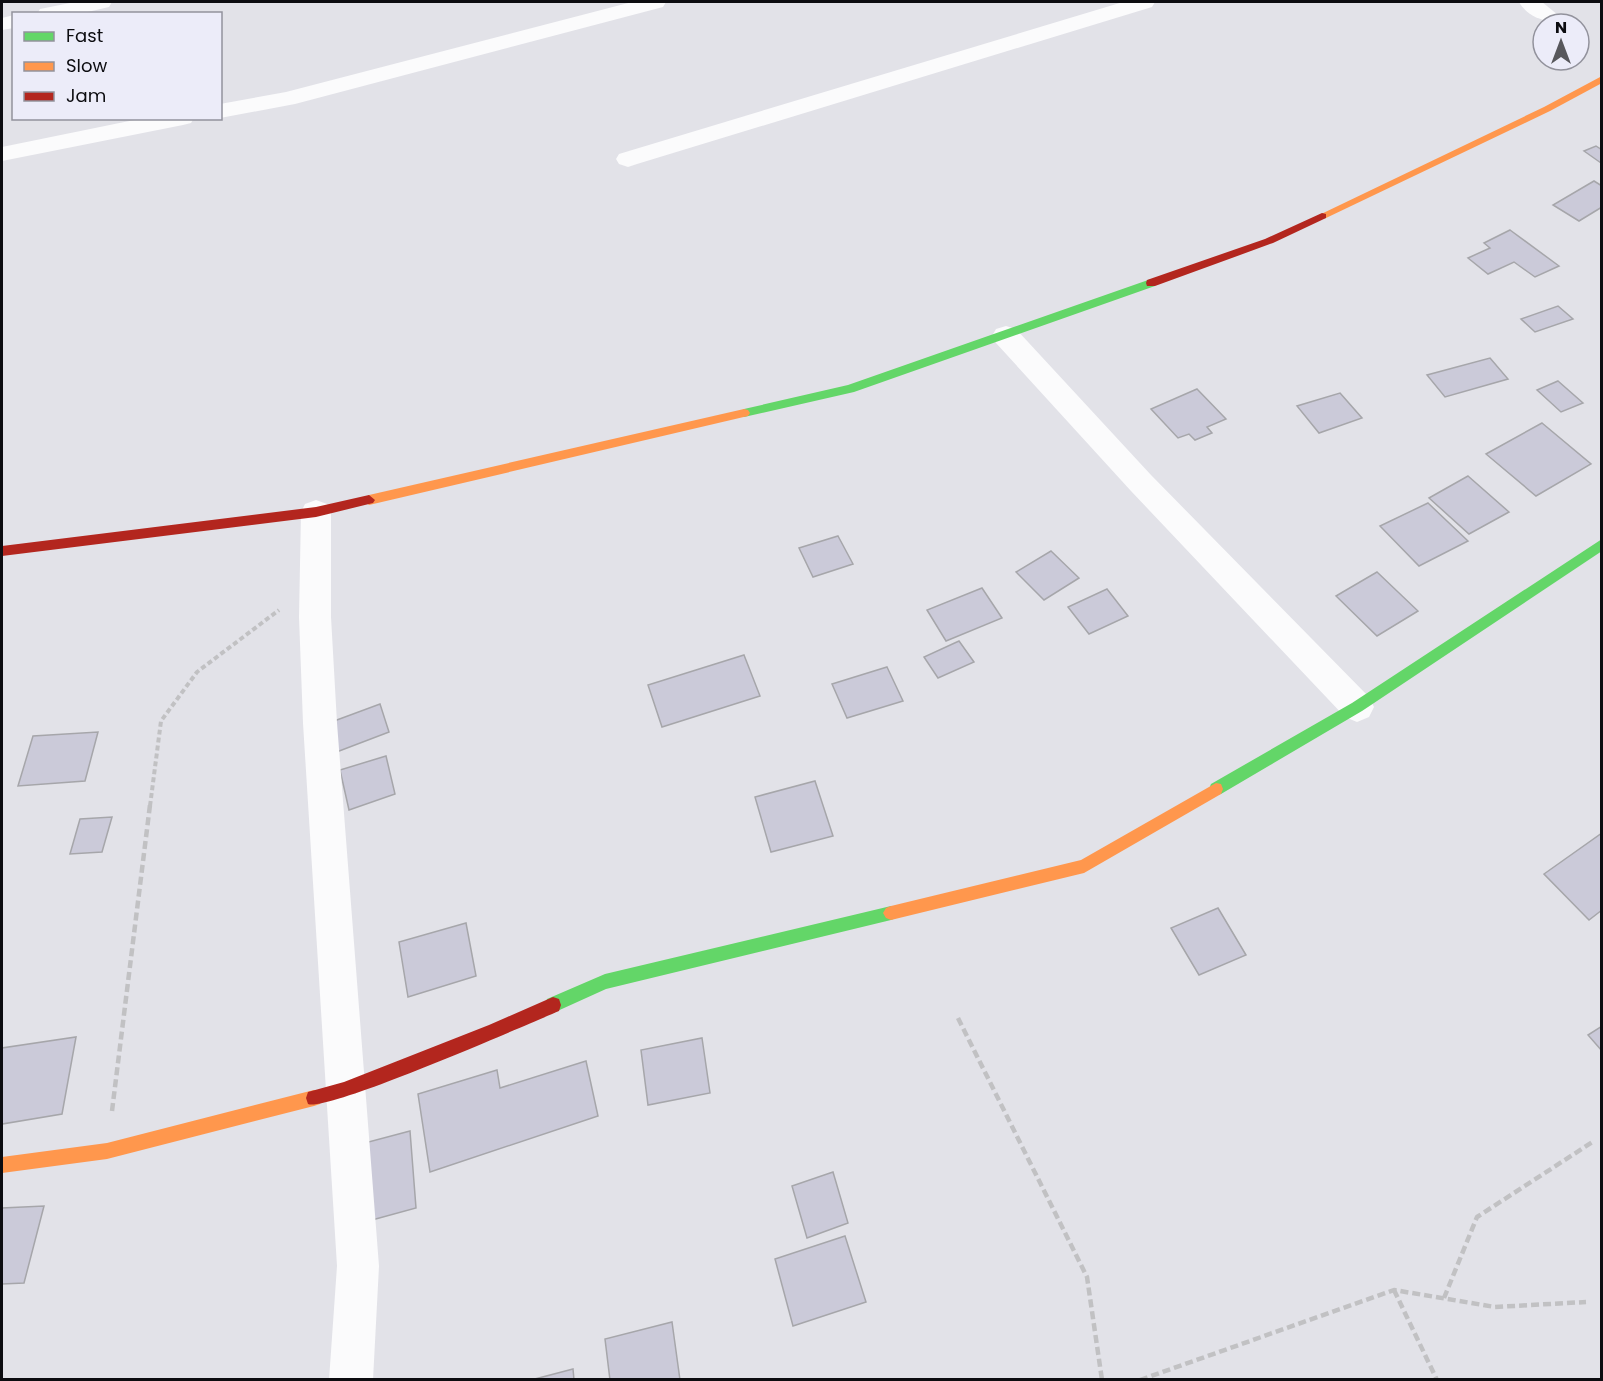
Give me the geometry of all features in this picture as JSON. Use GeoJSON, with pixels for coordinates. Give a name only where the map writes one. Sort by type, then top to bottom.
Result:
{"type":"FeatureCollection","features":[{"type":"Feature","properties":{"kind":"main road"},"geometry":{"type":"LineString","coordinates":[[2,551],[316,512],[850,389],[1006,336],[1269,241],[1547,109],[1602,79]]}},
{"type":"Feature","properties":{"kind":"main road"},"geometry":{"type":"LineString","coordinates":[[2,1165],[107,1151],[345,1090],[492,1032],[605,982],[1084,866],[1357,707],[1602,544]]}},
{"type":"Feature","properties":{"kind":"street"},"geometry":{"type":"LineString","coordinates":[[57,12],[101,2]]}},
{"type":"Feature","properties":{"kind":"street"},"geometry":{"type":"LineString","coordinates":[[222,111],[287,99],[655,2]]}},
{"type":"Feature","properties":{"kind":"street"},"geometry":{"type":"LineString","coordinates":[[628,159],[1144,2]]}},
{"type":"Feature","properties":{"kind":"street"},"geometry":{"type":"LineString","coordinates":[[1529,2],[1544,12]]}},
{"type":"Feature","properties":{"kind":"street"},"geometry":{"type":"LineString","coordinates":[[2,154],[173,120]]}},
{"type":"Feature","properties":{"kind":"street"},"geometry":{"type":"LineString","coordinates":[[1006,336],[1141,483],[1357,707]]}},
{"type":"Feature","properties":{"kind":"street"},"geometry":{"type":"LineString","coordinates":[[316,512],[315,583],[320,723],[358,1266],[354,1370],[351,1380]]}},
{"type":"Feature","properties":{"kind":"path"},"geometry":{"type":"LineString","coordinates":[[107,1151],[161,722],[196,672],[315,583]]}},
{"type":"Feature","properties":{"kind":"path"},"geometry":{"type":"LineString","coordinates":[[958,1018],[1087,1277],[1102,1380]]}},
{"type":"Feature","properties":{"kind":"path"},"geometry":{"type":"LineString","coordinates":[[1444,1298],[1477,1217],[1594,1141]]}},
{"type":"Feature","properties":{"kind":"path"},"geometry":{"type":"LineString","coordinates":[[1394,1290],[1437,1380]]}},
{"type":"Feature","properties":{"kind":"path"},"geometry":{"type":"LineString","coordinates":[[1140,1380],[1394,1290],[1495,1307],[1587,1302]]}},
{"type":"Feature","properties":{"kind":"building"},"geometry":{"type":"Polygon","coordinates":[[[1596,146],[1602,150],[1601,163],[1584,151],[1596,146]]]}},
{"type":"Feature","properties":{"kind":"building"},"geometry":{"type":"Polygon","coordinates":[[[1594,181],[1602,186],[1602,207],[1579,221],[1553,205],[1594,181]]]}},
{"type":"Feature","properties":{"kind":"building"},"geometry":{"type":"Polygon","coordinates":[[[1510,230],[1559,266],[1535,277],[1514,262],[1488,274],[1468,258],[1490,248],[1484,243],[1510,230]]]}},
{"type":"Feature","properties":{"kind":"building"},"geometry":{"type":"Polygon","coordinates":[[[1558,306],[1573,319],[1535,332],[1521,319],[1558,306]]]}},
{"type":"Feature","properties":{"kind":"building"},"geometry":{"type":"Polygon","coordinates":[[[1490,358],[1508,379],[1445,397],[1427,375],[1490,358]]]}},
{"type":"Feature","properties":{"kind":"building"},"geometry":{"type":"Polygon","coordinates":[[[1558,381],[1583,403],[1561,412],[1537,390],[1558,381]]]}},
{"type":"Feature","properties":{"kind":"building"},"geometry":{"type":"Polygon","coordinates":[[[1197,389],[1226,419],[1207,427],[1212,433],[1195,440],[1189,434],[1178,438],[1151,409],[1197,389]]]}},
{"type":"Feature","properties":{"kind":"building"},"geometry":{"type":"Polygon","coordinates":[[[1340,393],[1362,418],[1319,433],[1297,406],[1340,393]]]}},
{"type":"Feature","properties":{"kind":"building"},"geometry":{"type":"Polygon","coordinates":[[[1542,423],[1591,464],[1536,496],[1486,454],[1542,423]]]}},
{"type":"Feature","properties":{"kind":"building"},"geometry":{"type":"Polygon","coordinates":[[[1468,476],[1509,512],[1469,534],[1429,498],[1468,476]]]}},
{"type":"Feature","properties":{"kind":"building"},"geometry":{"type":"Polygon","coordinates":[[[1428,503],[1468,541],[1419,566],[1380,526],[1428,503]]]}},
{"type":"Feature","properties":{"kind":"building"},"geometry":{"type":"Polygon","coordinates":[[[838,536],[853,564],[813,577],[799,548],[838,536]]]}},
{"type":"Feature","properties":{"kind":"building"},"geometry":{"type":"Polygon","coordinates":[[[1051,551],[1079,578],[1044,600],[1016,572],[1051,551]]]}},
{"type":"Feature","properties":{"kind":"building"},"geometry":{"type":"Polygon","coordinates":[[[1377,572],[1418,611],[1377,636],[1336,596],[1377,572]]]}},
{"type":"Feature","properties":{"kind":"building"},"geometry":{"type":"Polygon","coordinates":[[[982,588],[1002,618],[946,641],[927,610],[982,588]]]}},
{"type":"Feature","properties":{"kind":"building"},"geometry":{"type":"Polygon","coordinates":[[[1107,589],[1128,616],[1089,634],[1068,607],[1107,589]]]}},
{"type":"Feature","properties":{"kind":"building"},"geometry":{"type":"Polygon","coordinates":[[[959,641],[974,662],[938,678],[924,657],[959,641]]]}},
{"type":"Feature","properties":{"kind":"building"},"geometry":{"type":"Polygon","coordinates":[[[744,655],[760,696],[662,727],[648,685],[744,655]]]}},
{"type":"Feature","properties":{"kind":"building"},"geometry":{"type":"Polygon","coordinates":[[[887,667],[903,701],[847,718],[832,684],[887,667]]]}},
{"type":"Feature","properties":{"kind":"building"},"geometry":{"type":"Polygon","coordinates":[[[380,704],[389,732],[334,753],[326,724],[380,704]]]}},
{"type":"Feature","properties":{"kind":"building"},"geometry":{"type":"Polygon","coordinates":[[[98,732],[85,781],[18,786],[33,736],[98,732]]]}},
{"type":"Feature","properties":{"kind":"building"},"geometry":{"type":"Polygon","coordinates":[[[386,756],[395,794],[349,810],[340,770],[386,756]]]}},
{"type":"Feature","properties":{"kind":"building"},"geometry":{"type":"Polygon","coordinates":[[[815,781],[833,836],[771,852],[755,797],[815,781]]]}},
{"type":"Feature","properties":{"kind":"building"},"geometry":{"type":"Polygon","coordinates":[[[112,817],[102,852],[70,854],[80,819],[112,817]]]}},
{"type":"Feature","properties":{"kind":"building"},"geometry":{"type":"Polygon","coordinates":[[[1602,833],[1602,910],[1589,920],[1544,874],[1602,833]]]}},
{"type":"Feature","properties":{"kind":"building"},"geometry":{"type":"Polygon","coordinates":[[[1218,908],[1246,955],[1199,975],[1171,928],[1218,908]]]}},
{"type":"Feature","properties":{"kind":"building"},"geometry":{"type":"Polygon","coordinates":[[[466,923],[476,976],[408,997],[399,942],[466,923]]]}},
{"type":"Feature","properties":{"kind":"building"},"geometry":{"type":"Polygon","coordinates":[[[1602,1026],[1602,1051],[1588,1035],[1602,1026]]]}},
{"type":"Feature","properties":{"kind":"building"},"geometry":{"type":"Polygon","coordinates":[[[76,1037],[62,1114],[2,1124],[2,1048],[76,1037]]]}},
{"type":"Feature","properties":{"kind":"building"},"geometry":{"type":"Polygon","coordinates":[[[702,1038],[710,1093],[648,1105],[641,1050],[702,1038]]]}},
{"type":"Feature","properties":{"kind":"building"},"geometry":{"type":"Polygon","coordinates":[[[586,1061],[598,1116],[430,1172],[418,1094],[497,1070],[500,1088],[586,1061]]]}},
{"type":"Feature","properties":{"kind":"building"},"geometry":{"type":"Polygon","coordinates":[[[410,1131],[416,1208],[361,1223],[357,1145],[410,1131]]]}},
{"type":"Feature","properties":{"kind":"building"},"geometry":{"type":"Polygon","coordinates":[[[833,1172],[848,1223],[807,1238],[792,1186],[833,1172]]]}},
{"type":"Feature","properties":{"kind":"building"},"geometry":{"type":"Polygon","coordinates":[[[44,1206],[24,1283],[2,1284],[2,1208],[44,1206]]]}},
{"type":"Feature","properties":{"kind":"building"},"geometry":{"type":"Polygon","coordinates":[[[845,1236],[866,1302],[793,1326],[775,1259],[845,1236]]]}},
{"type":"Feature","properties":{"kind":"building"},"geometry":{"type":"Polygon","coordinates":[[[672,1322],[680,1380],[610,1380],[605,1339],[672,1322]]]}},
{"type":"Feature","properties":{"kind":"building"},"geometry":{"type":"Polygon","coordinates":[[[573,1369],[574,1380],[531,1380],[573,1369]]]}},
{"type":"Feature","properties":{"kind":"traffic: fast"},"geometry":{"type":"LineString","coordinates":[[744,413],[850,389],[1151,283]]}},
{"type":"Feature","properties":{"kind":"traffic: fast"},"geometry":{"type":"LineString","coordinates":[[1216,789],[1357,707],[1602,544]]}},
{"type":"Feature","properties":{"kind":"traffic: fast"},"geometry":{"type":"LineString","coordinates":[[553,1005],[605,982],[891,913]]}},
{"type":"Feature","properties":{"kind":"traffic: slow"},"geometry":{"type":"LineString","coordinates":[[1322,216],[1547,109],[1602,79]]}},
{"type":"Feature","properties":{"kind":"traffic: slow"},"geometry":{"type":"LineString","coordinates":[[369,500],[744,413]]}},
{"type":"Feature","properties":{"kind":"traffic: slow"},"geometry":{"type":"LineString","coordinates":[[891,913],[1084,866],[1216,789]]}},
{"type":"Feature","properties":{"kind":"traffic: slow"},"geometry":{"type":"LineString","coordinates":[[2,1165],[107,1151],[314,1098]]}},
{"type":"Feature","properties":{"kind":"traffic: jam"},"geometry":{"type":"LineString","coordinates":[[1151,283],[1269,241],[1322,216]]}},
{"type":"Feature","properties":{"kind":"traffic: jam"},"geometry":{"type":"LineString","coordinates":[[2,551],[316,512],[369,500]]}},
{"type":"Feature","properties":{"kind":"traffic: jam"},"geometry":{"type":"LineString","coordinates":[[314,1098],[344,1090],[492,1032],[553,1005]]}}]}
